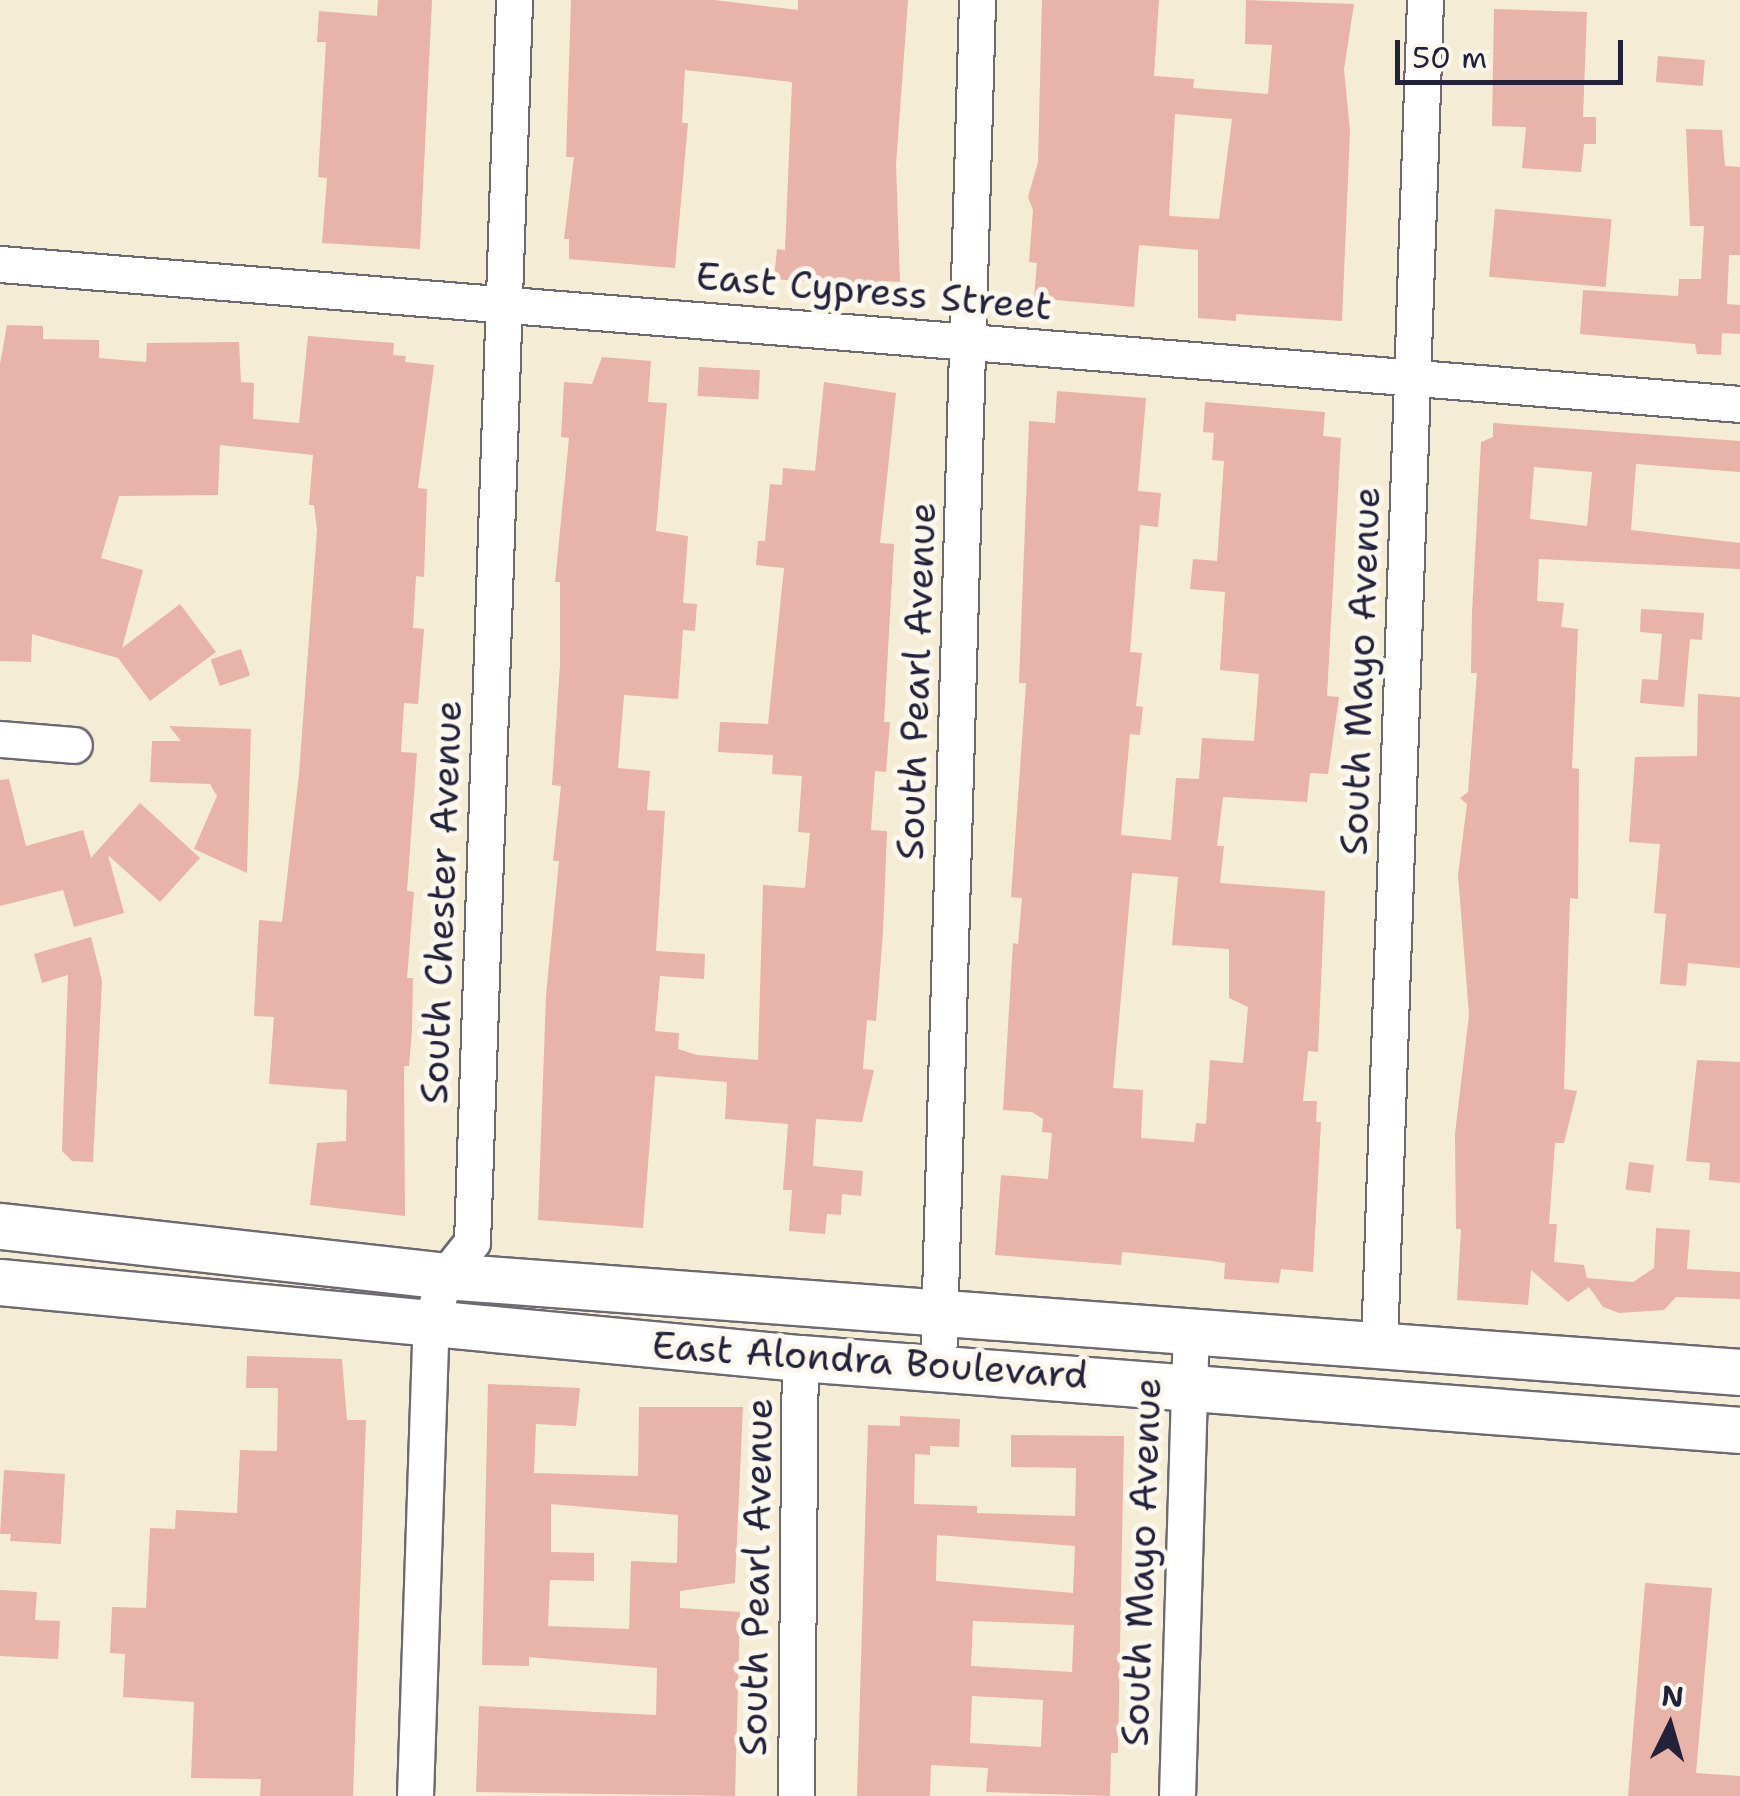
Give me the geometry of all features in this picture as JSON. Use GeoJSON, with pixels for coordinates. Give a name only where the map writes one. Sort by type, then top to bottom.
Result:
{"type":"FeatureCollection","features":[{"type":"Feature","properties":{"kind":"main road","name":"East Alondra Boulevard"},"geometry":{"type":"LineString","coordinates":[[0,1226],[445,1276],[1740,1372]]}},
{"type":"Feature","properties":{"kind":"main road","name":"East Alondra Boulevard"},"geometry":{"type":"LineString","coordinates":[[0,1282],[800,1358],[938,1364],[1740,1430]]}},
{"type":"Feature","properties":{"kind":"street","name":"South Chester Avenue"},"geometry":{"type":"LineString","coordinates":[[414,1796],[430,1323],[445,1276],[472,1242],[514,0]]}},
{"type":"Feature","properties":{"kind":"street","name":"South Pearl Avenue"},"geometry":{"type":"LineString","coordinates":[[938,1364],[977,0]]}},
{"type":"Feature","properties":{"kind":"street","name":"South Mayo Avenue"},"geometry":{"type":"LineString","coordinates":[[1379,1345],[1426,0]]}},
{"type":"Feature","properties":{"kind":"street","name":"East Cypress Street"},"geometry":{"type":"LineString","coordinates":[[0,264],[1740,404]]}},
{"type":"Feature","properties":{"kind":"street"},"geometry":{"type":"LineString","coordinates":[[0,739],[74,745]]}},
{"type":"Feature","properties":{"kind":"street","name":"South Mayo Avenue"},"geometry":{"type":"LineString","coordinates":[[1177,1796],[1190,1331]]}},
{"type":"Feature","properties":{"kind":"street","name":"South Pearl Avenue"},"geometry":{"type":"LineString","coordinates":[[796,1796],[800,1358]]}},
{"type":"Feature","properties":{"kind":"building"},"geometry":{"type":"Polygon","coordinates":[[[378,0],[432,0],[420,249],[322,243],[327,178],[318,177],[326,42],[317,42],[319,11],[377,16],[378,0]]]}},
{"type":"Feature","properties":{"kind":"building"},"geometry":{"type":"Polygon","coordinates":[[[571,0],[714,0],[798,10],[798,0],[908,0],[896,165],[900,282],[884,281],[883,288],[774,279],[777,249],[785,250],[792,82],[685,70],[682,123],[688,123],[675,268],[569,259],[569,239],[564,239],[574,157],[566,157],[571,0]]]}},
{"type":"Feature","properties":{"kind":"building"},"geometry":{"type":"Polygon","coordinates":[[[1042,0],[1159,0],[1154,76],[1194,79],[1193,88],[1268,94],[1272,45],[1245,44],[1246,0],[1354,4],[1344,69],[1350,131],[1342,321],[1236,314],[1236,321],[1198,318],[1198,250],[1139,245],[1134,307],[1034,298],[1037,263],[1029,262],[1033,210],[1028,197],[1038,162],[1042,0]],[[1175,114],[1169,216],[1219,219],[1232,119],[1175,114]]]}},
{"type":"Feature","properties":{"kind":"building"},"geometry":{"type":"Polygon","coordinates":[[[1494,9],[1587,12],[1583,117],[1596,117],[1596,144],[1584,144],[1581,172],[1522,168],[1526,127],[1492,126],[1494,9]]]}},
{"type":"Feature","properties":{"kind":"building"},"geometry":{"type":"Polygon","coordinates":[[[1658,56],[1705,60],[1703,86],[1656,82],[1658,56]]]}},
{"type":"Feature","properties":{"kind":"building"},"geometry":{"type":"Polygon","coordinates":[[[1686,129],[1722,130],[1725,166],[1740,167],[1740,255],[1729,255],[1727,304],[1740,305],[1740,334],[1722,333],[1721,355],[1697,354],[1695,344],[1580,334],[1583,290],[1678,296],[1679,279],[1701,279],[1704,226],[1690,226],[1686,129]]]}},
{"type":"Feature","properties":{"kind":"building"},"geometry":{"type":"Polygon","coordinates":[[[1495,209],[1612,219],[1606,287],[1489,277],[1495,209]]]}},
{"type":"Feature","properties":{"kind":"building"},"geometry":{"type":"Polygon","coordinates":[[[7,325],[43,326],[43,339],[99,340],[99,358],[146,362],[147,343],[239,342],[241,382],[254,383],[253,419],[299,423],[308,336],[394,343],[393,355],[406,356],[405,362],[434,365],[418,488],[427,489],[424,577],[416,576],[413,628],[424,629],[418,704],[404,703],[401,752],[417,753],[407,891],[414,892],[407,978],[413,978],[412,1031],[409,1066],[404,1066],[405,1216],[310,1205],[317,1143],[346,1141],[347,1090],[269,1084],[274,1017],[254,1016],[259,920],[282,922],[299,774],[317,530],[314,505],[309,505],[313,455],[220,445],[218,495],[119,496],[101,558],[143,570],[122,648],[180,604],[216,652],[150,701],[118,658],[32,634],[31,662],[0,661],[0,364],[7,325]]]}},
{"type":"Feature","properties":{"kind":"building"},"geometry":{"type":"Polygon","coordinates":[[[602,357],[651,361],[648,402],[667,403],[656,531],[688,536],[683,603],[697,604],[695,631],[683,630],[678,699],[624,695],[618,768],[650,771],[647,810],[665,811],[656,951],[705,954],[704,979],[660,976],[655,1031],[679,1033],[678,1049],[697,1055],[758,1060],[763,885],[805,888],[810,833],[798,832],[802,776],[772,774],[773,755],[718,752],[720,722],[768,724],[784,568],[756,565],[758,541],[765,541],[770,484],[782,485],[783,468],[815,471],[824,382],[896,393],[880,543],[894,544],[884,722],[890,722],[886,772],[875,771],[871,830],[887,831],[876,1021],[867,1020],[863,1069],[874,1070],[862,1122],[816,1119],[813,1166],[863,1171],[861,1196],[842,1194],[841,1215],[827,1214],[825,1234],[789,1231],[792,1190],[783,1190],[788,1124],[725,1119],[727,1082],[655,1076],[643,1228],[538,1220],[546,995],[559,861],[553,861],[561,786],[552,785],[560,665],[560,582],[555,582],[569,438],[561,437],[564,382],[592,384],[602,357]]]}},
{"type":"Feature","properties":{"kind":"building"},"geometry":{"type":"Polygon","coordinates":[[[699,367],[760,370],[758,399],[697,396],[699,367]]]}},
{"type":"Feature","properties":{"kind":"building"},"geometry":{"type":"Polygon","coordinates":[[[1057,391],[1146,398],[1138,491],[1161,493],[1158,527],[1140,525],[1130,652],[1142,653],[1136,706],[1143,707],[1140,735],[1130,734],[1121,835],[1171,840],[1176,778],[1199,779],[1202,738],[1254,741],[1259,674],[1220,670],[1225,592],[1190,589],[1193,559],[1217,561],[1224,461],[1212,460],[1214,433],[1203,432],[1205,402],[1325,412],[1323,436],[1341,438],[1327,696],[1339,697],[1328,774],[1310,773],[1307,802],[1223,797],[1217,846],[1224,846],[1220,883],[1325,891],[1318,1052],[1308,1051],[1303,1101],[1317,1101],[1316,1122],[1321,1122],[1313,1272],[1281,1269],[1279,1283],[1224,1279],[1225,1263],[1206,1260],[1122,1252],[1121,1265],[995,1255],[1001,1175],[1048,1179],[1052,1133],[1042,1132],[1043,1119],[1032,1112],[1003,1110],[1013,943],[1018,944],[1022,898],[1011,897],[1026,683],[1019,683],[1029,421],[1055,423],[1057,391]],[[1132,873],[1113,1088],[1143,1090],[1141,1138],[1194,1142],[1196,1123],[1206,1124],[1210,1060],[1243,1063],[1248,1007],[1229,998],[1229,949],[1172,945],[1178,877],[1132,873]]]}},
{"type":"Feature","properties":{"kind":"building"},"geometry":{"type":"Polygon","coordinates":[[[1493,423],[1740,441],[1740,472],[1636,464],[1631,530],[1740,543],[1740,569],[1539,559],[1537,601],[1564,603],[1561,627],[1578,629],[1572,768],[1579,769],[1578,899],[1570,898],[1564,1089],[1577,1091],[1564,1143],[1555,1143],[1549,1224],[1557,1224],[1554,1262],[1584,1265],[1587,1278],[1633,1282],[1654,1268],[1656,1228],[1690,1230],[1687,1269],[1740,1272],[1740,1299],[1676,1297],[1664,1310],[1619,1313],[1603,1307],[1589,1287],[1568,1302],[1531,1270],[1528,1305],[1457,1300],[1461,1229],[1456,1229],[1455,1134],[1469,1015],[1458,875],[1467,804],[1460,798],[1468,792],[1477,673],[1471,673],[1472,613],[1481,442],[1493,437],[1493,423]],[[1534,467],[1530,519],[1587,526],[1592,472],[1534,467]]]}},
{"type":"Feature","properties":{"kind":"building"},"geometry":{"type":"Polygon","coordinates":[[[1641,609],[1704,613],[1702,640],[1690,639],[1684,707],[1640,703],[1642,679],[1658,680],[1662,634],[1640,632],[1641,609]]]}},
{"type":"Feature","properties":{"kind":"building"},"geometry":{"type":"Polygon","coordinates":[[[241,649],[250,675],[220,686],[211,659],[241,649]]]}},
{"type":"Feature","properties":{"kind":"building"},"geometry":{"type":"Polygon","coordinates":[[[1698,694],[1740,697],[1740,968],[1688,963],[1686,986],[1660,984],[1666,914],[1654,913],[1660,844],[1629,842],[1635,757],[1697,756],[1698,694]]]}},
{"type":"Feature","properties":{"kind":"building"},"geometry":{"type":"Polygon","coordinates":[[[169,726],[251,729],[247,873],[194,849],[217,796],[210,784],[150,782],[152,741],[181,741],[169,726]]]}},
{"type":"Feature","properties":{"kind":"building"},"geometry":{"type":"Polygon","coordinates":[[[9,779],[26,846],[83,830],[91,858],[140,803],[200,858],[160,902],[108,855],[124,913],[74,927],[63,890],[0,906],[0,780],[9,779]]]}},
{"type":"Feature","properties":{"kind":"building"},"geometry":{"type":"Polygon","coordinates":[[[91,937],[102,981],[93,1162],[72,1161],[62,1151],[68,975],[42,983],[34,954],[91,937]]]}},
{"type":"Feature","properties":{"kind":"building"},"geometry":{"type":"Polygon","coordinates":[[[1697,1060],[1740,1062],[1740,1183],[1709,1180],[1710,1163],[1686,1161],[1697,1060]]]}},
{"type":"Feature","properties":{"kind":"building"},"geometry":{"type":"Polygon","coordinates":[[[1629,1162],[1654,1165],[1650,1193],[1626,1190],[1629,1162]]]}},
{"type":"Feature","properties":{"kind":"building"},"geometry":{"type":"Polygon","coordinates":[[[247,1356],[342,1359],[347,1420],[366,1420],[353,1796],[260,1796],[261,1779],[191,1778],[194,1702],[123,1697],[125,1654],[110,1653],[112,1607],[146,1608],[150,1528],[175,1529],[176,1510],[237,1513],[240,1450],[277,1451],[278,1388],[246,1388],[247,1356]]]}},
{"type":"Feature","properties":{"kind":"building"},"geometry":{"type":"Polygon","coordinates":[[[488,1384],[580,1388],[576,1426],[536,1424],[534,1473],[638,1476],[639,1407],[743,1407],[735,1583],[680,1591],[680,1608],[740,1612],[735,1796],[476,1792],[479,1706],[656,1715],[657,1668],[529,1657],[529,1666],[482,1665],[488,1384]],[[551,1504],[551,1552],[594,1553],[594,1581],[550,1580],[548,1626],[629,1629],[631,1561],[677,1563],[678,1515],[551,1504]]]}},
{"type":"Feature","properties":{"kind":"building"},"geometry":{"type":"Polygon","coordinates":[[[900,1416],[960,1419],[959,1447],[930,1446],[930,1455],[915,1454],[914,1504],[977,1506],[977,1513],[1075,1516],[1076,1468],[1011,1467],[1011,1435],[1124,1436],[1118,1753],[1111,1753],[1110,1796],[986,1792],[988,1768],[931,1765],[930,1796],[857,1796],[868,1425],[900,1426],[900,1416]],[[937,1535],[936,1581],[1073,1593],[1075,1546],[937,1535]],[[973,1621],[971,1666],[1072,1672],[1074,1625],[973,1621]],[[972,1696],[970,1743],[1041,1747],[1043,1700],[972,1696]]]}},
{"type":"Feature","properties":{"kind":"building"},"geometry":{"type":"Polygon","coordinates":[[[4,1470],[65,1474],[61,1544],[10,1541],[11,1534],[0,1534],[4,1470]]]}},
{"type":"Feature","properties":{"kind":"building"},"geometry":{"type":"Polygon","coordinates":[[[1645,1583],[1712,1588],[1696,1773],[1740,1776],[1740,1796],[1628,1796],[1645,1583]]]}},
{"type":"Feature","properties":{"kind":"building"},"geometry":{"type":"Polygon","coordinates":[[[0,1590],[37,1592],[35,1620],[60,1621],[58,1659],[0,1656],[0,1590]]]}}]}
